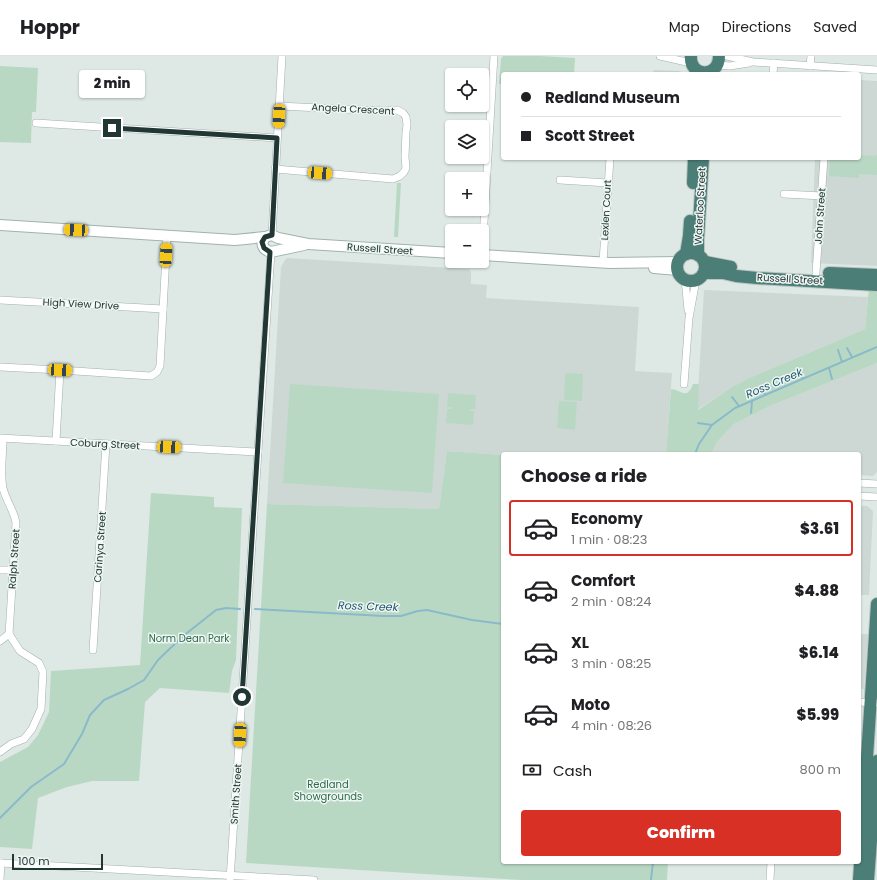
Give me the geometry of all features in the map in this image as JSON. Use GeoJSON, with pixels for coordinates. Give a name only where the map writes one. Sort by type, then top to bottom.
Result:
{"type":"FeatureCollection","features":[{"type":"Feature","properties":{"kind":"highway"},"geometry":{"type":"LineString","coordinates":[[693,65],[701,72]]}},
{"type":"Feature","properties":{"kind":"highway","name":"Waterloo Street"},"geometry":{"type":"LineString","coordinates":[[691,267],[689,236],[694,160]]}},
{"type":"Feature","properties":{"kind":"highway","name":"Waterloo Street"},"geometry":{"type":"LineString","coordinates":[[691,267],[698,239],[703,160]]}},
{"type":"Feature","properties":{"kind":"highway","name":"Russell Street"},"geometry":{"type":"LineString","coordinates":[[691,267],[877,275]]}},
{"type":"Feature","properties":{"kind":"highway","name":"Russell Street"},"geometry":{"type":"LineString","coordinates":[[691,267],[736,276],[877,285]]}},
{"type":"Feature","properties":{"kind":"highway"},"geometry":{"type":"LineString","coordinates":[[861,844],[869,702],[877,604]]}},
{"type":"Feature","properties":{"kind":"highway"},"geometry":{"type":"LineString","coordinates":[[868,880],[877,761]]}},
{"type":"Feature","properties":{"kind":"highway"},"geometry":{"type":"LineString","coordinates":[[859,880],[860,864]]}},
{"type":"Feature","properties":{"kind":"main road","name":"Russell Street"},"geometry":{"type":"LineString","coordinates":[[0,225],[235,240],[271,236],[308,244],[445,253]]}},
{"type":"Feature","properties":{"kind":"main road"},"geometry":{"type":"LineString","coordinates":[[271,236],[280,245],[271,250],[262,242],[271,236]]}},
{"type":"Feature","properties":{"kind":"main road","name":"Russell Street"},"geometry":{"type":"LineString","coordinates":[[235,240],[271,250],[308,244]]}},
{"type":"Feature","properties":{"kind":"main road","name":"Russell Street"},"geometry":{"type":"LineString","coordinates":[[489,255],[691,267]]}},
{"type":"Feature","properties":{"kind":"street"},"geometry":{"type":"LineString","coordinates":[[271,236],[282,56]]}},
{"type":"Feature","properties":{"kind":"street"},"geometry":{"type":"LineString","coordinates":[[484,224],[494,56]]}},
{"type":"Feature","properties":{"kind":"street"},"geometry":{"type":"LineString","coordinates":[[660,56],[693,65]]}},
{"type":"Feature","properties":{"kind":"street"},"geometry":{"type":"LineString","coordinates":[[728,56],[753,62],[877,70]]}},
{"type":"Feature","properties":{"kind":"street"},"geometry":{"type":"LineString","coordinates":[[810,66],[811,56]]}},
{"type":"Feature","properties":{"kind":"street"},"geometry":{"type":"LineString","coordinates":[[716,66],[730,66],[753,62]]}},
{"type":"Feature","properties":{"kind":"street"},"geometry":{"type":"LineString","coordinates":[[773,72],[774,63]]}},
{"type":"Feature","properties":{"kind":"street","name":"Angela Crescent"},"geometry":{"type":"LineString","coordinates":[[276,169],[393,179],[400,176],[406,168],[406,117],[403,113],[397,110],[384,111],[279,106]]}},
{"type":"Feature","properties":{"kind":"street"},"geometry":{"type":"LineString","coordinates":[[36,123],[277,138]]}},
{"type":"Feature","properties":{"kind":"street","name":"Lexlen Court"},"geometry":{"type":"LineString","coordinates":[[606,262],[610,160]]}},
{"type":"Feature","properties":{"kind":"street","name":"John Street"},"geometry":{"type":"LineString","coordinates":[[816,273],[824,160]]}},
{"type":"Feature","properties":{"kind":"street"},"geometry":{"type":"LineString","coordinates":[[560,180],[608,183]]}},
{"type":"Feature","properties":{"kind":"street"},"geometry":{"type":"LineString","coordinates":[[784,194],[822,196]]}},
{"type":"Feature","properties":{"kind":"street"},"geometry":{"type":"LineString","coordinates":[[0,366],[151,376],[157,372],[160,366],[167,236]]}},
{"type":"Feature","properties":{"kind":"street","name":"Smith Street"},"geometry":{"type":"LineString","coordinates":[[230,878],[271,250]]}},
{"type":"Feature","properties":{"kind":"street","name":"Waterloo Street"},"geometry":{"type":"LineString","coordinates":[[684,384],[691,267]]}},
{"type":"Feature","properties":{"kind":"street","name":"Waterloo Street"},"geometry":{"type":"LineString","coordinates":[[689,318],[691,267]]}},
{"type":"Feature","properties":{"kind":"street","name":"High View Drive"},"geometry":{"type":"LineString","coordinates":[[0,300],[163,309]]}},
{"type":"Feature","properties":{"kind":"street"},"geometry":{"type":"LineString","coordinates":[[56,441],[60,370]]}},
{"type":"Feature","properties":{"kind":"street","name":"Coburg Street"},"geometry":{"type":"LineString","coordinates":[[2,438],[258,452]]}},
{"type":"Feature","properties":{"kind":"street","name":"Ralph Street"},"geometry":{"type":"LineString","coordinates":[[2,438],[2,488],[14,512],[16,523],[9,634]]}},
{"type":"Feature","properties":{"kind":"street","name":"Carinya Street"},"geometry":{"type":"LineString","coordinates":[[93,650],[106,444]]}},
{"type":"Feature","properties":{"kind":"street"},"geometry":{"type":"LineString","coordinates":[[861,483],[877,484]]}},
{"type":"Feature","properties":{"kind":"street"},"geometry":{"type":"LineString","coordinates":[[861,496],[877,496]]}},
{"type":"Feature","properties":{"kind":"street"},"geometry":{"type":"LineString","coordinates":[[0,570],[12,570]]}},
{"type":"Feature","properties":{"kind":"street"},"geometry":{"type":"LineString","coordinates":[[0,641],[9,634],[20,651],[39,663],[43,672],[41,709],[32,729],[24,739],[11,744],[0,752]]}},
{"type":"Feature","properties":{"kind":"street"},"geometry":{"type":"LineString","coordinates":[[0,880],[1,863],[230,878],[314,880]]}},
{"type":"Feature","properties":{"kind":"street"},"geometry":{"type":"LineString","coordinates":[[770,880],[771,864]]}},
{"type":"Feature","properties":{"kind":"shaded area"},"geometry":{"type":"Polygon","coordinates":[[[654,70],[681,72],[654,72],[654,70]]]}},
{"type":"Feature","properties":{"kind":"shaded area"},"geometry":{"type":"Polygon","coordinates":[[[861,80],[877,81],[877,266],[811,263],[815,160],[861,160],[861,80]]]}},
{"type":"Feature","properties":{"kind":"shaded area"},"geometry":{"type":"Polygon","coordinates":[[[287,258],[469,269],[471,272],[471,284],[487,285],[486,298],[639,307],[635,371],[672,373],[666,452],[501,452],[501,455],[447,451],[439,509],[267,504],[281,267],[287,258]]]}},
{"type":"Feature","properties":{"kind":"shaded area"},"geometry":{"type":"Polygon","coordinates":[[[704,290],[868,297],[865,329],[749,378],[732,387],[697,410],[704,290]]]}},
{"type":"Feature","properties":{"kind":"shaded area"},"geometry":{"type":"Polygon","coordinates":[[[877,363],[877,472],[873,476],[861,475],[861,452],[712,452],[717,442],[734,424],[772,405],[877,363]]]}},
{"type":"Feature","properties":{"kind":"shaded area"},"geometry":{"type":"Polygon","coordinates":[[[861,506],[867,506],[873,511],[869,595],[861,595],[861,506]]]}},
{"type":"Feature","properties":{"kind":"shaded area"},"geometry":{"type":"Polygon","coordinates":[[[861,634],[868,634],[864,689],[861,689],[861,634]]]}},
{"type":"Feature","properties":{"kind":"green space"},"geometry":{"type":"Polygon","coordinates":[[[503,56],[575,58],[574,72],[501,72],[501,84],[499,84],[501,59],[503,56]]]}},
{"type":"Feature","properties":{"kind":"green space"},"geometry":{"type":"Polygon","coordinates":[[[0,66],[38,68],[36,112],[32,112],[31,143],[0,142],[0,66]]]}},
{"type":"Feature","properties":{"kind":"green space"},"geometry":{"type":"Polygon","coordinates":[[[861,155],[877,155],[877,175],[859,174],[859,178],[829,176],[830,160],[861,160],[861,155]]]}},
{"type":"Feature","properties":{"kind":"green space"},"geometry":{"type":"Polygon","coordinates":[[[397,183],[401,183],[398,237],[394,237],[397,183]]]}},
{"type":"Feature","properties":{"kind":"green space"},"geometry":{"type":"Polygon","coordinates":[[[869,288],[877,289],[877,363],[772,405],[734,424],[717,442],[712,452],[666,452],[671,389],[687,393],[693,384],[699,384],[698,410],[732,387],[749,378],[865,329],[869,288]]]}},
{"type":"Feature","properties":{"kind":"green space"},"geometry":{"type":"Polygon","coordinates":[[[565,373],[583,374],[582,401],[564,400],[565,373]]]}},
{"type":"Feature","properties":{"kind":"green space"},"geometry":{"type":"Polygon","coordinates":[[[290,384],[439,394],[432,493],[283,483],[290,384]]]}},
{"type":"Feature","properties":{"kind":"green space"},"geometry":{"type":"Polygon","coordinates":[[[448,393],[476,395],[475,409],[470,409],[470,411],[474,411],[473,425],[446,423],[447,409],[452,409],[451,407],[447,407],[448,393]]]}},
{"type":"Feature","properties":{"kind":"green space"},"geometry":{"type":"Polygon","coordinates":[[[559,401],[577,402],[575,430],[557,428],[559,401]]]}},
{"type":"Feature","properties":{"kind":"green space","name":"Redland Showgrounds"},"geometry":{"type":"Polygon","coordinates":[[[447,451],[501,455],[501,864],[668,864],[667,880],[521,880],[246,863],[267,504],[439,509],[447,451]]]}},
{"type":"Feature","properties":{"kind":"green space","name":"Norm Dean Park"},"geometry":{"type":"Polygon","coordinates":[[[151,493],[214,497],[214,507],[242,508],[236,660],[232,671],[229,693],[160,688],[145,702],[139,781],[92,781],[67,787],[38,798],[32,849],[0,847],[0,762],[28,747],[38,735],[49,712],[51,671],[140,665],[151,493]]]}},
{"type":"Feature","properties":{"kind":"waterway","name":"Ross Creek"},"geometry":{"type":"LineString","coordinates":[[696,452],[699,444],[712,425],[735,408],[877,347]]}},
{"type":"Feature","properties":{"kind":"waterway"},"geometry":{"type":"LineString","coordinates":[[847,348],[852,357]]}},
{"type":"Feature","properties":{"kind":"waterway"},"geometry":{"type":"LineString","coordinates":[[838,350],[842,362]]}},
{"type":"Feature","properties":{"kind":"waterway"},"geometry":{"type":"LineString","coordinates":[[829,368],[832,379]]}},
{"type":"Feature","properties":{"kind":"waterway"},"geometry":{"type":"LineString","coordinates":[[799,369],[803,379]]}},
{"type":"Feature","properties":{"kind":"waterway"},"geometry":{"type":"LineString","coordinates":[[757,389],[766,395]]}},
{"type":"Feature","properties":{"kind":"waterway"},"geometry":{"type":"LineString","coordinates":[[732,397],[739,406]]}},
{"type":"Feature","properties":{"kind":"waterway"},"geometry":{"type":"LineString","coordinates":[[751,413],[752,401]]}},
{"type":"Feature","properties":{"kind":"waterway"},"geometry":{"type":"LineString","coordinates":[[698,423],[712,425]]}},
{"type":"Feature","properties":{"kind":"waterway","name":"Ross Creek"},"geometry":{"type":"LineString","coordinates":[[0,818],[31,787],[64,764],[82,734],[90,715],[104,700],[144,680],[158,660],[182,637],[216,610],[226,608],[240,609]]}},
{"type":"Feature","properties":{"kind":"waterway","name":"Ross Creek"},"geometry":{"type":"LineString","coordinates":[[255,609],[383,616],[401,616],[427,610],[472,620],[501,624]]}},
{"type":"Feature","properties":{"kind":"waterway"},"geometry":{"type":"LineString","coordinates":[[651,880],[653,864]]}},
{"type":"Feature","properties":{"kind":"route"},"geometry":{"type":"LineString","coordinates":[[112,128],[277,138],[272,235],[265,237],[262,242],[262,246],[270,252],[242,697]]}}]}
